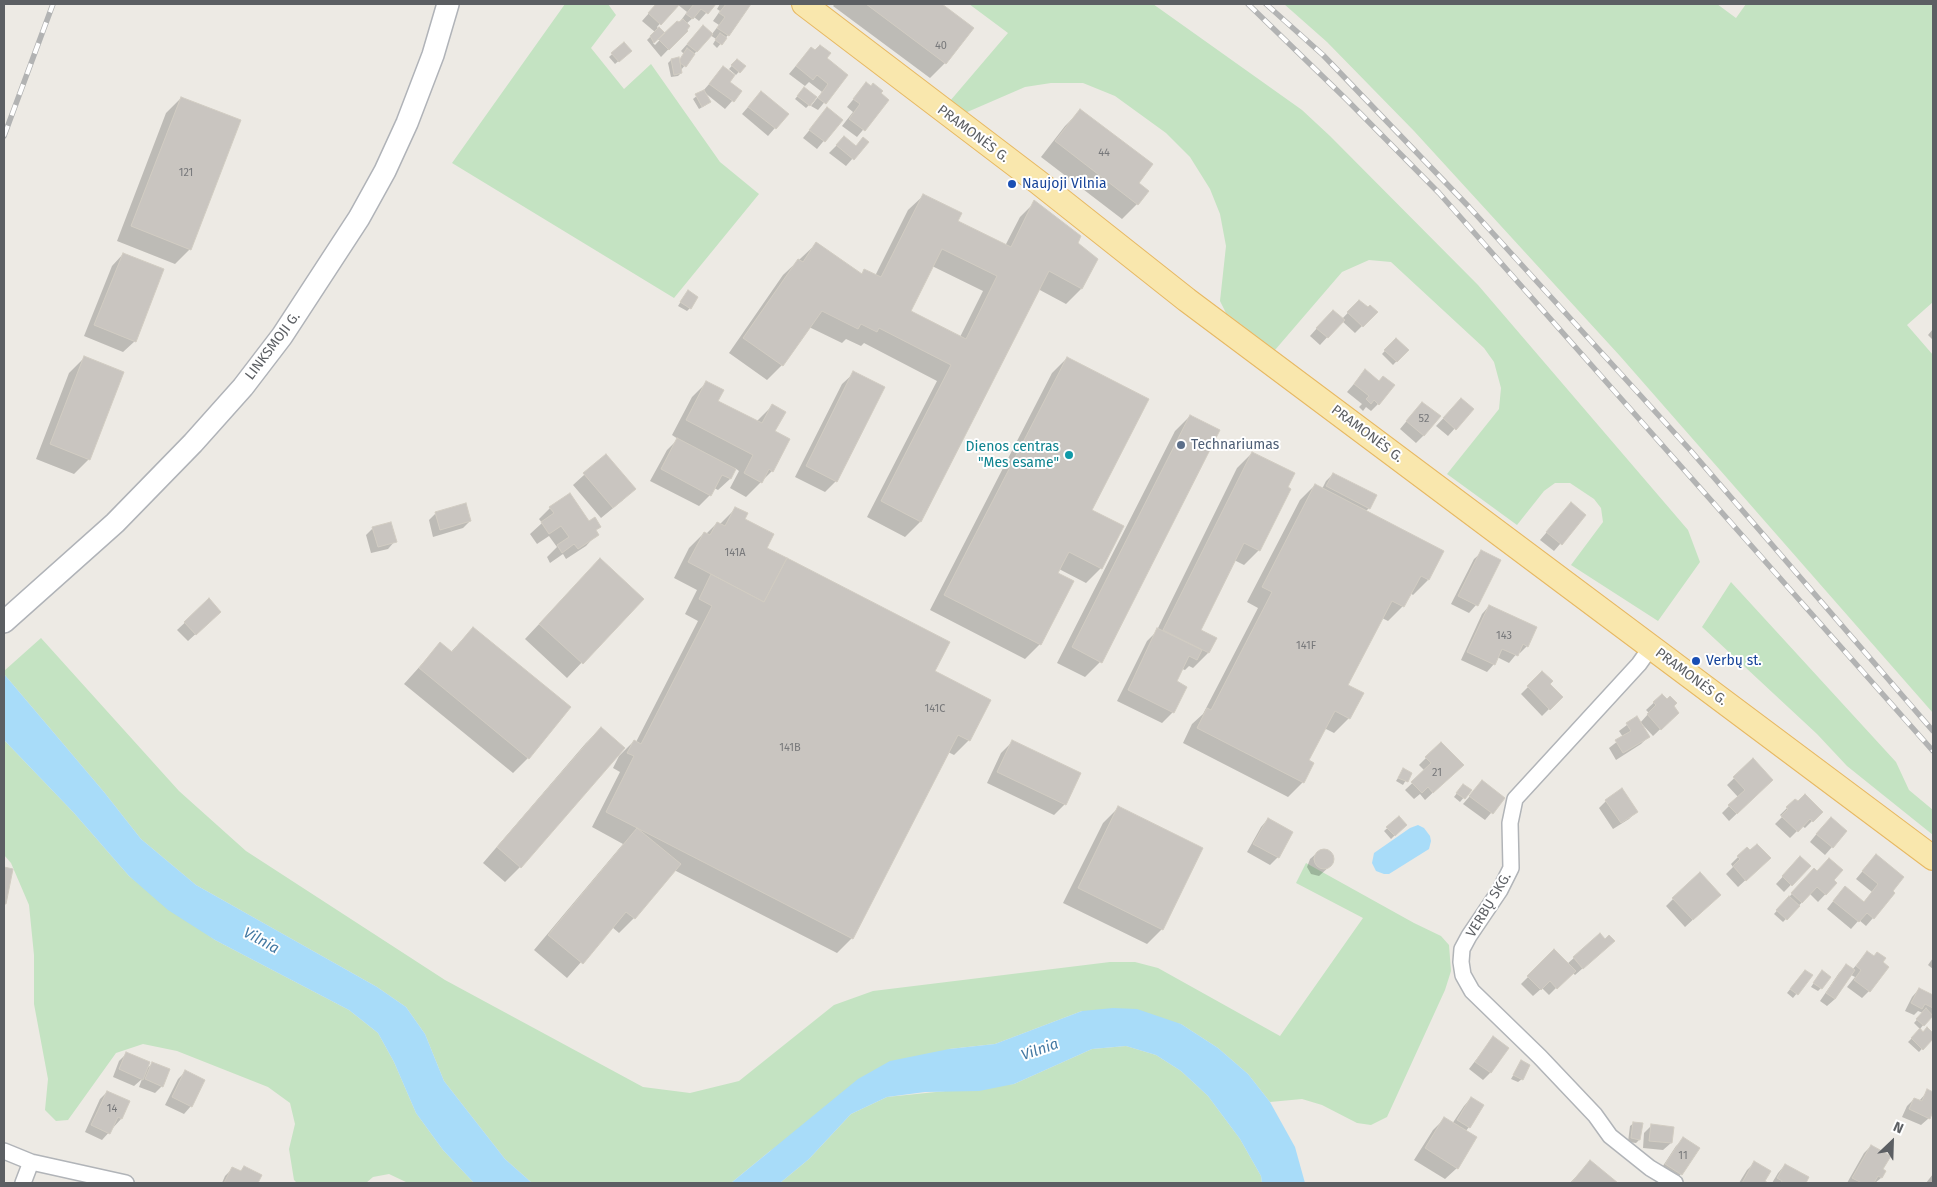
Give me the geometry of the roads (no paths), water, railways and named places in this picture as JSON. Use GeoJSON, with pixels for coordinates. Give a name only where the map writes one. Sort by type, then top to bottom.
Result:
{"type":"FeatureCollection","features":[{"type":"Feature","properties":{"kind":"main road","name":"LINKSMOJI G."},"geometry":{"type":"LineString","coordinates":[[4,622],[115,523],[193,443],[243,387],[282,336],[359,218],[385,171],[407,123],[433,55],[448,4]]}},
{"type":"Feature","properties":{"kind":"main road","name":"PRAMONĖS G."},"geometry":{"type":"LineString","coordinates":[[804,4],[1038,182],[1187,300],[1933,858]]}},
{"type":"Feature","properties":{"kind":"street","name":"VERBŲ SKG."},"geometry":{"type":"LineString","coordinates":[[1651,647],[1638,664],[1515,799],[1510,823],[1512,868],[1500,890],[1469,936],[1462,949],[1461,962],[1463,975],[1472,991],[1540,1057],[1595,1115],[1610,1136],[1650,1168],[1675,1183]]}},
{"type":"Feature","properties":{"kind":"street"},"geometry":{"type":"LineString","coordinates":[[4,1150],[31,1162],[126,1183]]}},
{"type":"Feature","properties":{"kind":"street"},"geometry":{"type":"LineString","coordinates":[[23,1183],[31,1162]]}},
{"type":"Feature","properties":{"kind":"water","name":"Vilnia"},"geometry":{"type":"Polygon","coordinates":[[[4,674],[104,792],[141,839],[196,885],[377,987],[406,1007],[425,1034],[444,1081],[505,1159],[532,1183],[474,1183],[443,1150],[416,1113],[394,1062],[378,1033],[349,1010],[215,940],[168,910],[129,876],[74,813],[4,740],[4,674]]]}},
{"type":"Feature","properties":{"kind":"water"},"geometry":{"type":"Polygon","coordinates":[[[1418,825],[1424,828],[1430,836],[1429,849],[1389,874],[1376,871],[1372,863],[1374,853],[1410,828],[1418,825]]]}},
{"type":"Feature","properties":{"kind":"water","name":"Vilnia"},"geometry":{"type":"Polygon","coordinates":[[[1113,1008],[1137,1009],[1181,1024],[1218,1048],[1248,1074],[1270,1102],[1295,1147],[1305,1183],[1262,1183],[1261,1176],[1240,1139],[1208,1096],[1181,1071],[1156,1055],[1126,1046],[1092,1049],[1014,1084],[979,1091],[925,1092],[887,1097],[851,1114],[809,1159],[780,1183],[731,1183],[858,1079],[890,1061],[949,1049],[995,1044],[1082,1011],[1113,1008]]]}},
{"type":"Feature","properties":{"kind":"railway"},"geometry":{"type":"LineString","coordinates":[[4,136],[53,4]]}},
{"type":"Feature","properties":{"kind":"railway"},"geometry":{"type":"LineString","coordinates":[[1248,4],[1439,193],[1933,751]]}},
{"type":"Feature","properties":{"kind":"railway"},"geometry":{"type":"LineString","coordinates":[[1266,4],[1323,55],[1469,207],[1691,451],[1933,731]]}},
{"type":"Feature","properties":{"kind":"place","name":"Naujoji Vilnia"},"geometry":{"type":"Point","coordinates":[1012,184]}},
{"type":"Feature","properties":{"kind":"place","name":"Technariumas"},"geometry":{"type":"Point","coordinates":[1181,445]}},
{"type":"Feature","properties":{"kind":"place","name":"Dienos centras \"Mes esame\""},"geometry":{"type":"Point","coordinates":[1069,455]}},
{"type":"Feature","properties":{"kind":"place","name":"Verbų st."},"geometry":{"type":"Point","coordinates":[1696,661]}}]}
